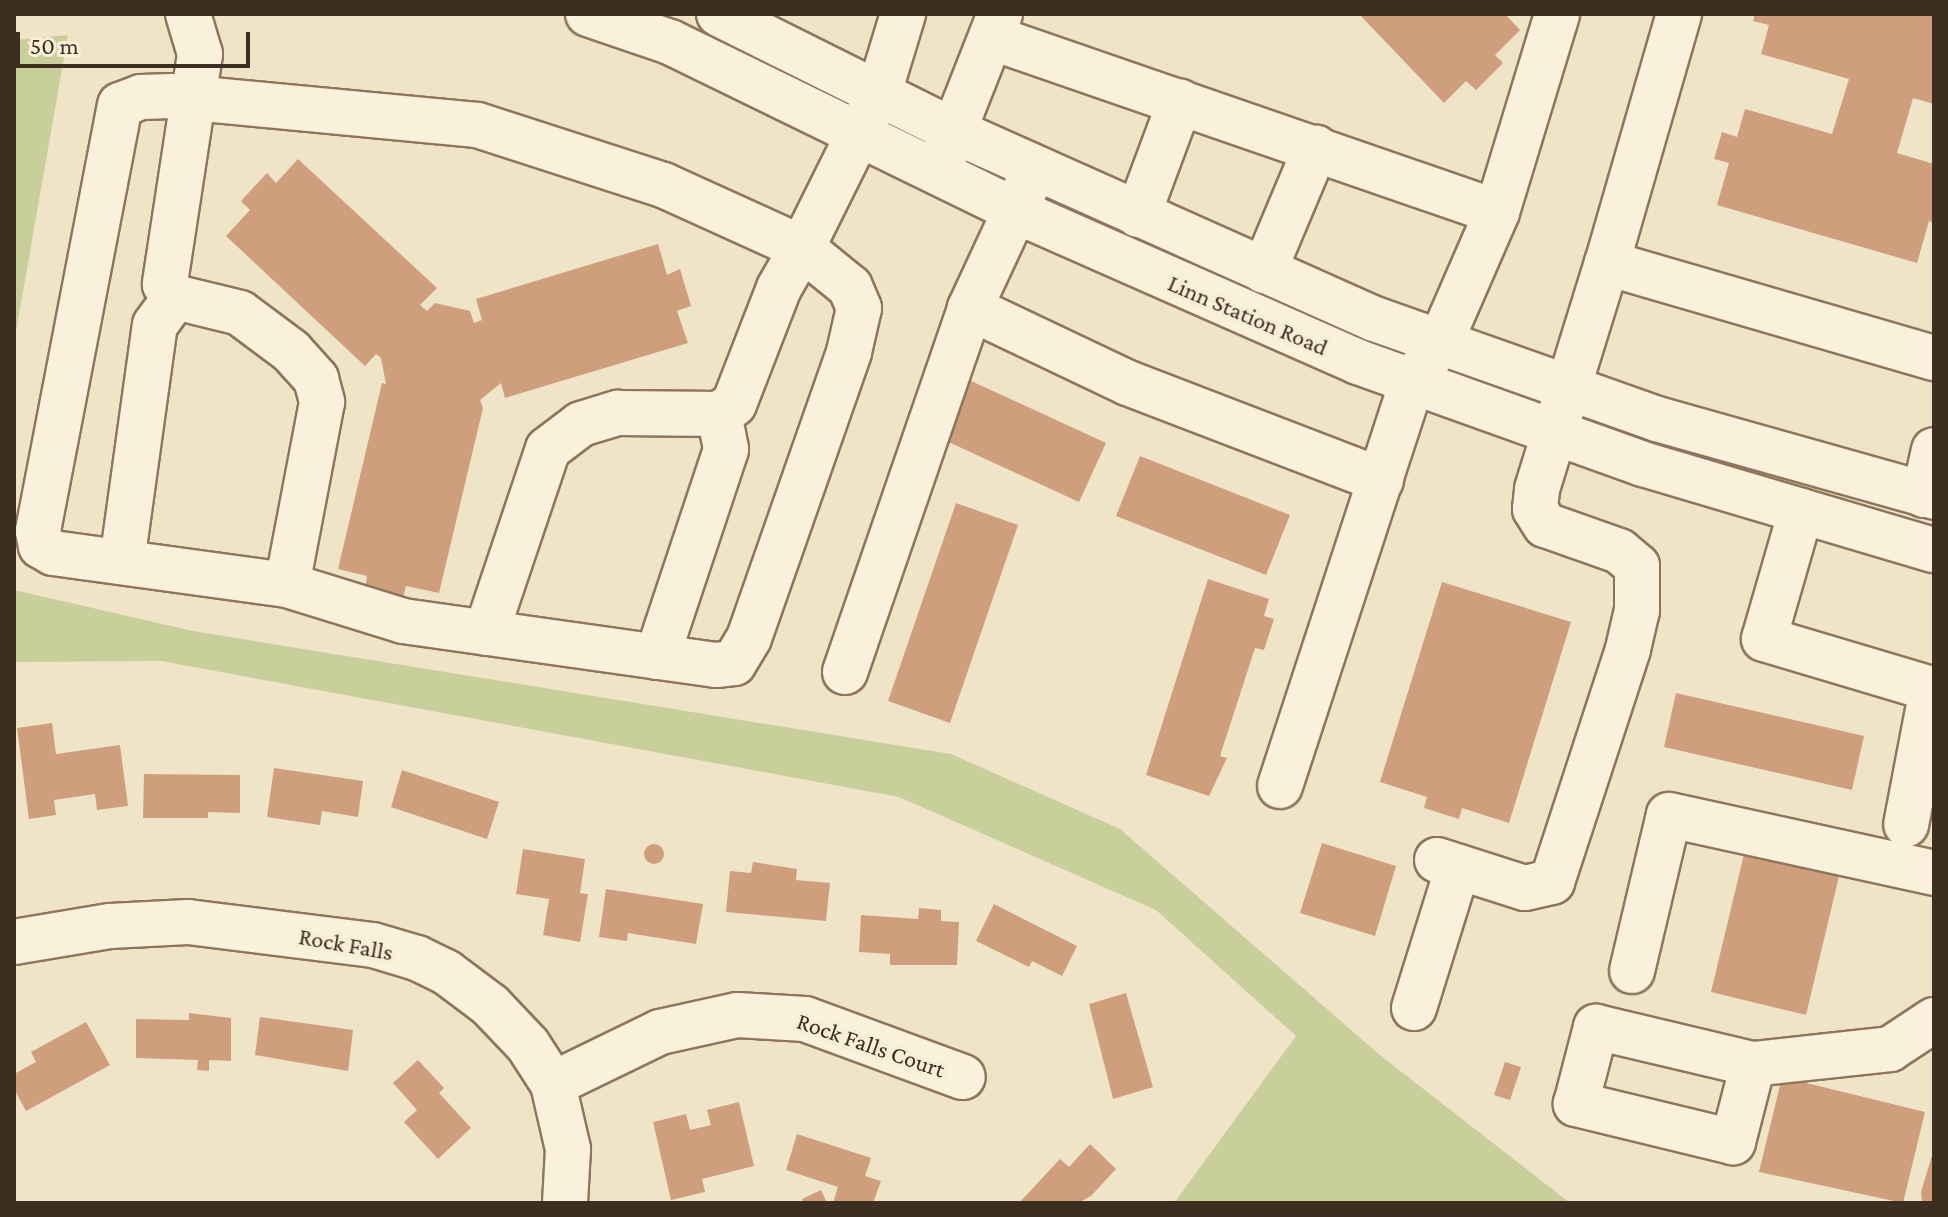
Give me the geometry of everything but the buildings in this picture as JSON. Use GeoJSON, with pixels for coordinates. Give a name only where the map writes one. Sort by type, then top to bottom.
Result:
{"type":"FeatureCollection","features":[{"type":"Feature","properties":{"kind":"street"},"geometry":{"type":"LineString","coordinates":[[188,14],[200,54],[196,98],[165,284],[175,297],[240,313],[291,351],[316,379],[322,402],[287,585]]}},
{"type":"Feature","properties":{"kind":"street","name":"Linn Station Road"},"geometry":{"type":"LineString","coordinates":[[588,14],[670,42],[1016,211],[1198,294],[1412,382],[1553,432],[1934,550]]}},
{"type":"Feature","properties":{"kind":"street","name":"Linn Station Road"},"geometry":{"type":"LineString","coordinates":[[719,14],[956,132],[1264,271],[1441,341],[1657,419],[1929,496]]}},
{"type":"Feature","properties":{"kind":"street"},"geometry":{"type":"LineString","coordinates":[[486,633],[548,449],[581,424],[618,413],[719,414],[734,404],[779,288],[879,93],[903,14]]}},
{"type":"Feature","properties":{"kind":"street"},"geometry":{"type":"LineString","coordinates":[[1280,786],[1412,382],[1441,341],[1497,212],[1557,14]]}},
{"type":"Feature","properties":{"kind":"street"},"geometry":{"type":"LineString","coordinates":[[1414,1008],[1448,864],[1525,888],[1552,882],[1637,611],[1637,566],[1619,551],[1545,525],[1535,509],[1553,432],[1607,263],[1679,14]]}},
{"type":"Feature","properties":{"kind":"street"},"geometry":{"type":"LineString","coordinates":[[936,172],[956,132],[996,26],[1180,102],[1497,212]]}},
{"type":"Feature","properties":{"kind":"street"},"geometry":{"type":"LineString","coordinates":[[141,97],[196,98],[477,125],[663,185],[802,248],[850,287],[859,308],[849,352],[749,638],[734,663],[657,657],[403,621],[287,585],[53,553],[41,546],[38,531],[115,116],[120,105],[141,97]]}},
{"type":"Feature","properties":{"kind":"street"},"geometry":{"type":"LineString","coordinates":[[1138,215],[1180,102]]}},
{"type":"Feature","properties":{"kind":"street"},"geometry":{"type":"LineString","coordinates":[[1264,271],[1316,147]]}},
{"type":"Feature","properties":{"kind":"street"},"geometry":{"type":"LineString","coordinates":[[845,672],[970,308],[1035,168]]}},
{"type":"Feature","properties":{"kind":"street"},"geometry":{"type":"LineString","coordinates":[[1607,263],[1934,358]]}},
{"type":"Feature","properties":{"kind":"street"},"geometry":{"type":"LineString","coordinates":[[122,562],[155,325],[175,297]]}},
{"type":"Feature","properties":{"kind":"street"},"geometry":{"type":"LineString","coordinates":[[970,308],[1128,383],[1381,480]]}},
{"type":"Feature","properties":{"kind":"street"},"geometry":{"type":"LineString","coordinates":[[657,657],[726,449],[719,414]]}},
{"type":"Feature","properties":{"kind":"street"},"geometry":{"type":"LineString","coordinates":[[1929,496],[1934,450]]}},
{"type":"Feature","properties":{"kind":"street"},"geometry":{"type":"LineString","coordinates":[[1801,511],[1764,639],[1932,689],[1906,825]]}},
{"type":"Feature","properties":{"kind":"street"},"geometry":{"type":"LineString","coordinates":[[1632,971],[1669,815],[1934,873]]}},
{"type":"Feature","properties":{"kind":"street","name":"Rock Falls"},"geometry":{"type":"LineString","coordinates":[[14,942],[110,926],[188,922],[373,945],[417,958],[466,985],[528,1045],[553,1084],[568,1149],[565,1203]]}},
{"type":"Feature","properties":{"kind":"street","name":"Rock Falls Court"},"geometry":{"type":"LineString","coordinates":[[553,1084],[660,1032],[737,1015],[805,1019],[963,1077]]}},
{"type":"Feature","properties":{"kind":"street"},"geometry":{"type":"LineString","coordinates":[[1753,1064],[1890,1049],[1934,1020]]}},
{"type":"Feature","properties":{"kind":"green space"},"geometry":{"type":"Polygon","coordinates":[[[68,35],[14,343],[14,40],[68,35]]]}},
{"type":"Feature","properties":{"kind":"green space"},"geometry":{"type":"Polygon","coordinates":[[[14,590],[193,631],[951,754],[1120,829],[1381,1056],[1570,1203],[1174,1203],[1296,1036],[1156,910],[899,797],[161,661],[14,662],[14,590]]]}}]}
